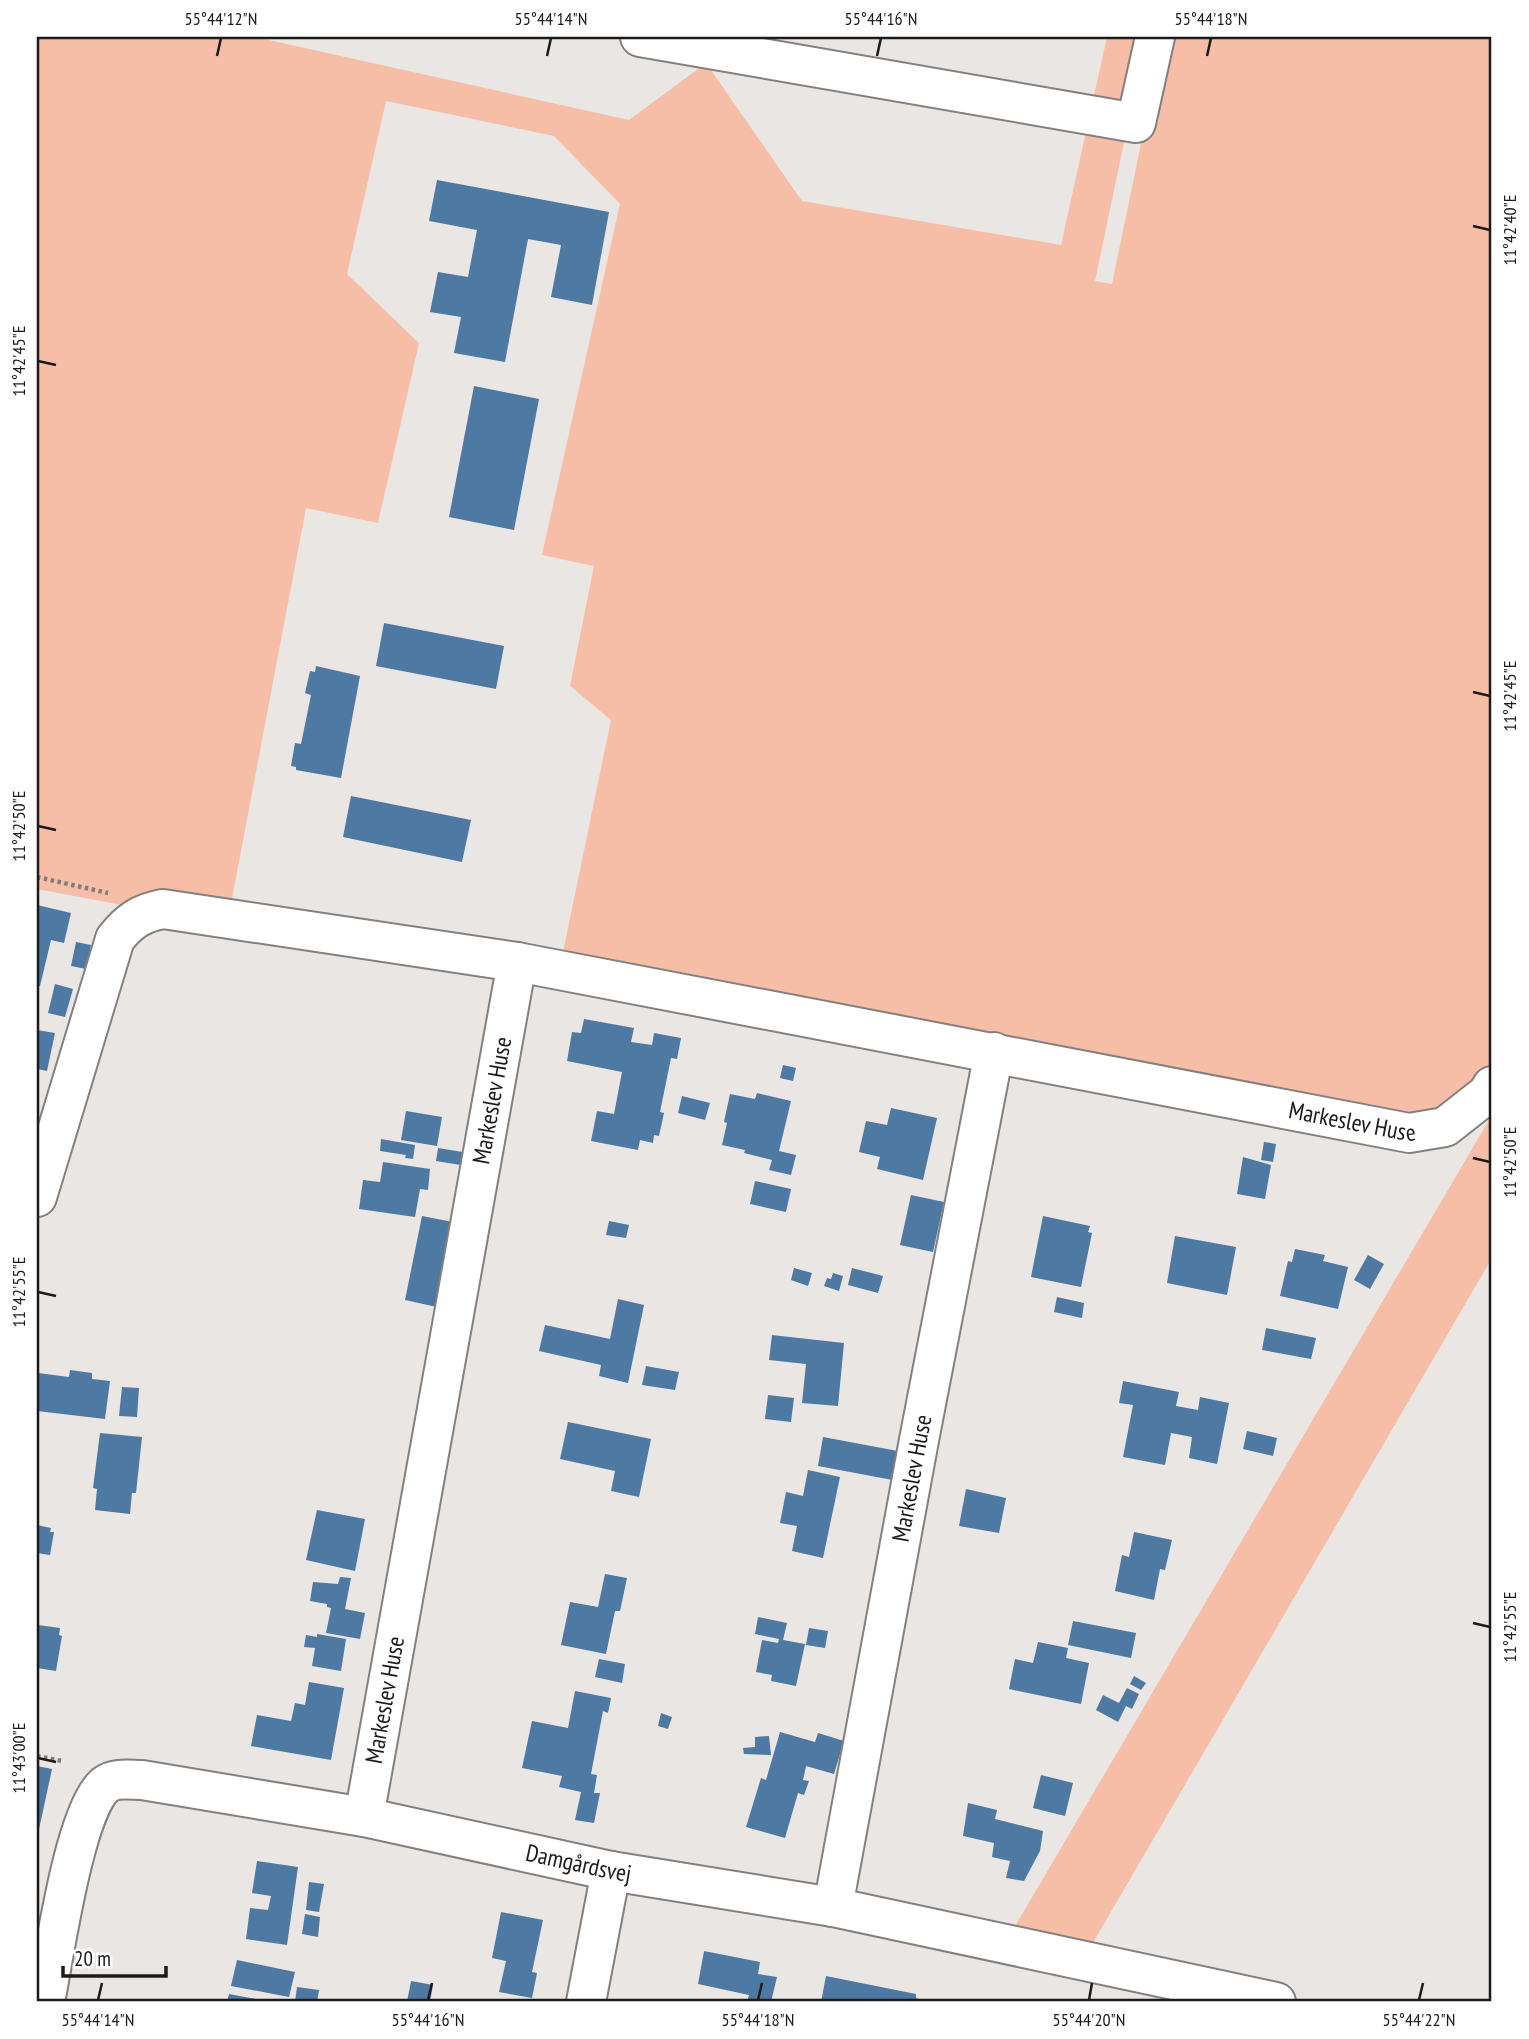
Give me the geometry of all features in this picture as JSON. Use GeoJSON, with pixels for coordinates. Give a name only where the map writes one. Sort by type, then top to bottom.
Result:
{"type":"FeatureCollection","features":[{"type":"Feature","properties":{"kind":"street"},"geometry":{"type":"LineString","coordinates":[[640,37],[1136,123],[1155,37]]}},
{"type":"Feature","properties":{"kind":"street","name":"Markeslev Huse"},"geometry":{"type":"LineString","coordinates":[[37,1197],[115,939],[134,918],[163,909],[517,962],[1409,1133],[1445,1126],[1488,1094],[1492,1086]]}},
{"type":"Feature","properties":{"kind":"street","name":"Markeslev Huse"},"geometry":{"type":"LineString","coordinates":[[364,1817],[517,962]]}},
{"type":"Feature","properties":{"kind":"street","name":"Markeslev Huse"},"geometry":{"type":"LineString","coordinates":[[833,1907],[994,1052]]}},
{"type":"Feature","properties":{"kind":"street","name":"Damgårdsvej"},"geometry":{"type":"LineString","coordinates":[[46,2002],[79,1835],[96,1796],[105,1785],[114,1780],[142,1780],[364,1817],[611,1871],[833,1907],[1276,2002]]}},
{"type":"Feature","properties":{"kind":"street"},"geometry":{"type":"LineString","coordinates":[[586,2002],[611,1871]]}},
{"type":"Feature","properties":{"kind":"path"},"geometry":{"type":"LineString","coordinates":[[37,877],[87,887],[163,909]]}},
{"type":"Feature","properties":{"kind":"path"},"geometry":{"type":"LineString","coordinates":[[37,1756],[62,1761]]}},
{"type":"Feature","properties":{"kind":"shaded area"},"geometry":{"type":"Polygon","coordinates":[[[37,37],[255,37],[629,120],[706,63],[802,201],[1061,245],[1107,37],[1146,37],[1095,281],[1112,284],[1163,37],[1492,37],[1492,1067],[1469,1095],[1406,1123],[562,957],[611,720],[570,686],[594,566],[542,555],[620,204],[554,136],[386,101],[347,274],[419,343],[378,523],[306,508],[230,909],[138,908],[37,889],[37,37]]]}},
{"type":"Feature","properties":{"kind":"shaded area"},"geometry":{"type":"Polygon","coordinates":[[[1492,1115],[1492,1258],[1091,1946],[1014,1928],[1492,1115]]]}},
{"type":"Feature","properties":{"kind":"building"},"geometry":{"type":"Polygon","coordinates":[[[437,180],[609,212],[592,305],[551,297],[561,245],[528,239],[505,362],[454,353],[461,317],[430,312],[438,272],[468,277],[477,230],[429,221],[437,180]]]}},
{"type":"Feature","properties":{"kind":"building"},"geometry":{"type":"Polygon","coordinates":[[[474,386],[539,399],[514,530],[449,517],[474,386]]]}},
{"type":"Feature","properties":{"kind":"building"},"geometry":{"type":"Polygon","coordinates":[[[384,623],[504,646],[496,689],[376,666],[384,623]]]}},
{"type":"Feature","properties":{"kind":"building"},"geometry":{"type":"Polygon","coordinates":[[[316,666],[360,676],[341,778],[296,770],[296,767],[291,766],[295,743],[301,744],[311,695],[305,693],[310,671],[315,672],[316,666]]]}},
{"type":"Feature","properties":{"kind":"building"},"geometry":{"type":"Polygon","coordinates":[[[351,796],[471,820],[462,862],[343,837],[351,796]]]}},
{"type":"Feature","properties":{"kind":"building"},"geometry":{"type":"Polygon","coordinates":[[[37,905],[71,913],[64,943],[51,940],[40,986],[37,986],[37,905]]]}},
{"type":"Feature","properties":{"kind":"building"},"geometry":{"type":"Polygon","coordinates":[[[76,942],[91,945],[86,969],[71,966],[76,942]]]}},
{"type":"Feature","properties":{"kind":"building"},"geometry":{"type":"Polygon","coordinates":[[[55,984],[73,989],[65,1017],[48,1013],[55,984]]]}},
{"type":"Feature","properties":{"kind":"building"},"geometry":{"type":"Polygon","coordinates":[[[584,1019],[634,1028],[631,1042],[652,1045],[654,1033],[681,1038],[677,1059],[671,1058],[660,1112],[664,1113],[659,1136],[654,1135],[653,1143],[640,1140],[638,1150],[591,1141],[597,1111],[614,1114],[622,1072],[567,1061],[572,1032],[581,1033],[584,1019]]]}},
{"type":"Feature","properties":{"kind":"building"},"geometry":{"type":"Polygon","coordinates":[[[37,1030],[55,1033],[47,1071],[37,1069],[37,1030]]]}},
{"type":"Feature","properties":{"kind":"building"},"geometry":{"type":"Polygon","coordinates":[[[783,1065],[796,1068],[793,1081],[780,1078],[783,1065]]]}},
{"type":"Feature","properties":{"kind":"building"},"geometry":{"type":"Polygon","coordinates":[[[757,1093],[791,1101],[779,1151],[796,1155],[791,1175],[769,1170],[772,1160],[722,1145],[730,1094],[755,1099],[757,1093]]]}},
{"type":"Feature","properties":{"kind":"building"},"geometry":{"type":"Polygon","coordinates":[[[682,1096],[710,1103],[705,1120],[678,1113],[682,1096]]]}},
{"type":"Feature","properties":{"kind":"building"},"geometry":{"type":"Polygon","coordinates":[[[891,1108],[937,1118],[923,1180],[877,1169],[880,1157],[859,1152],[866,1121],[887,1125],[891,1108]]]}},
{"type":"Feature","properties":{"kind":"building"},"geometry":{"type":"Polygon","coordinates":[[[406,1111],[442,1117],[437,1146],[401,1140],[406,1111]]]}},
{"type":"Feature","properties":{"kind":"building"},"geometry":{"type":"Polygon","coordinates":[[[381,1139],[415,1145],[413,1159],[405,1158],[406,1155],[380,1151],[381,1139]]]}},
{"type":"Feature","properties":{"kind":"building"},"geometry":{"type":"Polygon","coordinates":[[[1264,1142],[1276,1144],[1273,1162],[1261,1160],[1264,1142]]]}},
{"type":"Feature","properties":{"kind":"building"},"geometry":{"type":"Polygon","coordinates":[[[438,1148],[475,1154],[473,1167],[436,1161],[438,1148]]]}},
{"type":"Feature","properties":{"kind":"building"},"geometry":{"type":"Polygon","coordinates":[[[1243,1157],[1271,1165],[1265,1199],[1237,1194],[1243,1157]]]}},
{"type":"Feature","properties":{"kind":"building"},"geometry":{"type":"Polygon","coordinates":[[[383,1162],[430,1169],[428,1190],[420,1189],[415,1217],[359,1209],[363,1180],[380,1182],[383,1162]]]}},
{"type":"Feature","properties":{"kind":"building"},"geometry":{"type":"Polygon","coordinates":[[[755,1181],[791,1189],[786,1212],[750,1204],[755,1181]]]}},
{"type":"Feature","properties":{"kind":"building"},"geometry":{"type":"Polygon","coordinates":[[[911,1195],[944,1202],[933,1252],[900,1245],[911,1195]]]}},
{"type":"Feature","properties":{"kind":"building"},"geometry":{"type":"Polygon","coordinates":[[[422,1216],[463,1224],[446,1309],[405,1300],[422,1216]]]}},
{"type":"Feature","properties":{"kind":"building"},"geometry":{"type":"Polygon","coordinates":[[[1043,1216],[1090,1226],[1088,1232],[1092,1233],[1081,1287],[1031,1277],[1043,1216]]]}},
{"type":"Feature","properties":{"kind":"building"},"geometry":{"type":"Polygon","coordinates":[[[609,1221],[629,1225],[626,1238],[606,1235],[609,1221]]]}},
{"type":"Feature","properties":{"kind":"building"},"geometry":{"type":"Polygon","coordinates":[[[1175,1236],[1236,1247],[1227,1295],[1167,1283],[1175,1236]]]}},
{"type":"Feature","properties":{"kind":"building"},"geometry":{"type":"Polygon","coordinates":[[[1295,1249],[1325,1255],[1323,1261],[1348,1267],[1338,1309],[1280,1296],[1288,1261],[1292,1262],[1295,1249]]]}},
{"type":"Feature","properties":{"kind":"building"},"geometry":{"type":"Polygon","coordinates":[[[1368,1255],[1384,1264],[1370,1289],[1354,1280],[1368,1255]]]}},
{"type":"Feature","properties":{"kind":"building"},"geometry":{"type":"Polygon","coordinates":[[[794,1268],[812,1273],[808,1286],[791,1280],[794,1268]]]}},
{"type":"Feature","properties":{"kind":"building"},"geometry":{"type":"Polygon","coordinates":[[[852,1268],[883,1276],[878,1293],[848,1285],[852,1268]]]}},
{"type":"Feature","properties":{"kind":"building"},"geometry":{"type":"Polygon","coordinates":[[[833,1273],[843,1276],[839,1291],[824,1286],[833,1273]]]}},
{"type":"Feature","properties":{"kind":"building"},"geometry":{"type":"Polygon","coordinates":[[[1057,1297],[1084,1303],[1082,1318],[1054,1312],[1057,1297]]]}},
{"type":"Feature","properties":{"kind":"building"},"geometry":{"type":"Polygon","coordinates":[[[618,1299],[644,1305],[628,1383],[599,1376],[601,1365],[539,1351],[545,1325],[610,1339],[618,1299]]]}},
{"type":"Feature","properties":{"kind":"building"},"geometry":{"type":"Polygon","coordinates":[[[1266,1328],[1316,1338],[1311,1359],[1262,1350],[1266,1328]]]}},
{"type":"Feature","properties":{"kind":"building"},"geometry":{"type":"Polygon","coordinates":[[[772,1335],[844,1343],[838,1406],[802,1403],[806,1364],[769,1360],[772,1335]]]}},
{"type":"Feature","properties":{"kind":"building"},"geometry":{"type":"Polygon","coordinates":[[[646,1366],[679,1372],[675,1390],[642,1385],[646,1366]]]}},
{"type":"Feature","properties":{"kind":"building"},"geometry":{"type":"Polygon","coordinates":[[[70,1370],[92,1373],[92,1379],[110,1381],[105,1419],[37,1411],[38,1373],[69,1377],[70,1370]]]}},
{"type":"Feature","properties":{"kind":"building"},"geometry":{"type":"Polygon","coordinates":[[[1123,1381],[1179,1392],[1176,1406],[1198,1410],[1200,1397],[1229,1403],[1217,1464],[1189,1458],[1192,1437],[1171,1433],[1165,1465],[1123,1457],[1133,1405],[1119,1403],[1123,1381]]]}},
{"type":"Feature","properties":{"kind":"building"},"geometry":{"type":"Polygon","coordinates":[[[122,1387],[139,1388],[137,1417],[119,1416],[122,1387]]]}},
{"type":"Feature","properties":{"kind":"building"},"geometry":{"type":"Polygon","coordinates":[[[768,1395],[794,1398],[791,1422],[765,1419],[768,1395]]]}},
{"type":"Feature","properties":{"kind":"building"},"geometry":{"type":"Polygon","coordinates":[[[568,1422],[651,1439],[639,1497],[611,1491],[615,1471],[560,1459],[568,1422]]]}},
{"type":"Feature","properties":{"kind":"building"},"geometry":{"type":"Polygon","coordinates":[[[1247,1431],[1277,1438],[1273,1456],[1243,1449],[1247,1431]]]}},
{"type":"Feature","properties":{"kind":"building"},"geometry":{"type":"Polygon","coordinates":[[[100,1433],[142,1437],[136,1493],[132,1493],[130,1514],[95,1510],[97,1489],[93,1488],[100,1433]]]}},
{"type":"Feature","properties":{"kind":"building"},"geometry":{"type":"Polygon","coordinates":[[[823,1437],[903,1452],[898,1481],[818,1466],[823,1437]]]}},
{"type":"Feature","properties":{"kind":"building"},"geometry":{"type":"Polygon","coordinates":[[[808,1470],[840,1477],[823,1558],[792,1551],[797,1526],[780,1523],[786,1492],[803,1496],[808,1470]]]}},
{"type":"Feature","properties":{"kind":"building"},"geometry":{"type":"Polygon","coordinates":[[[966,1489],[1006,1498],[999,1533],[959,1526],[966,1489]]]}},
{"type":"Feature","properties":{"kind":"building"},"geometry":{"type":"Polygon","coordinates":[[[317,1510],[365,1519],[355,1571],[306,1560],[317,1510]]]}},
{"type":"Feature","properties":{"kind":"building"},"geometry":{"type":"Polygon","coordinates":[[[37,1525],[51,1528],[50,1532],[54,1532],[50,1555],[37,1553],[37,1525]]]}},
{"type":"Feature","properties":{"kind":"building"},"geometry":{"type":"Polygon","coordinates":[[[1134,1532],[1172,1540],[1165,1570],[1160,1569],[1154,1600],[1115,1591],[1122,1555],[1129,1557],[1134,1532]]]}},
{"type":"Feature","properties":{"kind":"building"},"geometry":{"type":"Polygon","coordinates":[[[605,1574],[627,1578],[620,1611],[615,1611],[606,1654],[561,1645],[570,1602],[598,1607],[605,1574]]]}},
{"type":"Feature","properties":{"kind":"building"},"geometry":{"type":"Polygon","coordinates":[[[340,1577],[351,1578],[345,1609],[365,1613],[360,1639],[326,1633],[331,1608],[327,1607],[327,1604],[310,1601],[313,1582],[338,1584],[340,1577]]]}},
{"type":"Feature","properties":{"kind":"building"},"geometry":{"type":"Polygon","coordinates":[[[758,1617],[787,1623],[783,1640],[805,1644],[796,1686],[771,1681],[772,1675],[756,1672],[762,1640],[778,1643],[779,1639],[755,1634],[758,1617]]]}},
{"type":"Feature","properties":{"kind":"building"},"geometry":{"type":"Polygon","coordinates":[[[1073,1621],[1136,1633],[1131,1658],[1068,1645],[1073,1621]]]}},
{"type":"Feature","properties":{"kind":"building"},"geometry":{"type":"Polygon","coordinates":[[[38,1625],[60,1628],[59,1635],[62,1636],[56,1671],[37,1668],[38,1625]]]}},
{"type":"Feature","properties":{"kind":"building"},"geometry":{"type":"Polygon","coordinates":[[[809,1628],[828,1631],[825,1648],[806,1645],[809,1628]]]}},
{"type":"Feature","properties":{"kind":"building"},"geometry":{"type":"Polygon","coordinates":[[[317,1634],[346,1639],[341,1671],[312,1666],[315,1648],[304,1647],[306,1635],[317,1637],[317,1634]]]}},
{"type":"Feature","properties":{"kind":"building"},"geometry":{"type":"Polygon","coordinates":[[[1038,1642],[1068,1648],[1066,1658],[1089,1663],[1081,1704],[1009,1689],[1015,1659],[1033,1663],[1038,1642]]]}},
{"type":"Feature","properties":{"kind":"building"},"geometry":{"type":"Polygon","coordinates":[[[599,1659],[625,1664],[622,1683],[595,1677],[599,1659]]]}},
{"type":"Feature","properties":{"kind":"building"},"geometry":{"type":"Polygon","coordinates":[[[1134,1676],[1146,1683],[1141,1690],[1130,1684],[1134,1676]]]}},
{"type":"Feature","properties":{"kind":"building"},"geometry":{"type":"Polygon","coordinates":[[[309,1682],[344,1688],[331,1760],[251,1746],[257,1715],[291,1721],[295,1703],[305,1705],[309,1682]]]}},
{"type":"Feature","properties":{"kind":"building"},"geometry":{"type":"Polygon","coordinates":[[[1127,1688],[1139,1694],[1132,1709],[1126,1706],[1118,1722],[1096,1710],[1103,1695],[1119,1703],[1127,1688]]]}},
{"type":"Feature","properties":{"kind":"building"},"geometry":{"type":"Polygon","coordinates":[[[575,1691],[611,1698],[608,1713],[603,1711],[591,1774],[597,1775],[594,1793],[600,1793],[594,1823],[575,1820],[581,1792],[559,1787],[562,1776],[522,1768],[532,1721],[568,1728],[575,1691]]]}},
{"type":"Feature","properties":{"kind":"building"},"geometry":{"type":"Polygon","coordinates":[[[661,1713],[672,1717],[668,1729],[658,1726],[661,1713]]]}},
{"type":"Feature","properties":{"kind":"building"},"geometry":{"type":"Polygon","coordinates":[[[780,1732],[815,1742],[818,1733],[844,1741],[834,1774],[806,1766],[803,1780],[809,1781],[804,1795],[798,1793],[785,1838],[746,1827],[761,1778],[766,1780],[780,1732]]]}},
{"type":"Feature","properties":{"kind":"building"},"geometry":{"type":"Polygon","coordinates":[[[769,1736],[771,1755],[744,1754],[743,1748],[755,1747],[755,1737],[769,1736]]]}},
{"type":"Feature","properties":{"kind":"building"},"geometry":{"type":"Polygon","coordinates":[[[37,1766],[52,1769],[38,1834],[37,1834],[37,1766]]]}},
{"type":"Feature","properties":{"kind":"building"},"geometry":{"type":"Polygon","coordinates":[[[1041,1775],[1073,1783],[1065,1816],[1033,1808],[1041,1775]]]}},
{"type":"Feature","properties":{"kind":"building"},"geometry":{"type":"Polygon","coordinates":[[[968,1803],[997,1810],[995,1819],[1043,1831],[1040,1851],[1024,1881],[1006,1878],[1010,1861],[992,1857],[994,1843],[963,1836],[968,1803]]]}},
{"type":"Feature","properties":{"kind":"building"},"geometry":{"type":"Polygon","coordinates":[[[257,1861],[298,1867],[287,1945],[246,1939],[250,1908],[268,1910],[271,1896],[252,1893],[257,1861]]]}},
{"type":"Feature","properties":{"kind":"building"},"geometry":{"type":"Polygon","coordinates":[[[309,1882],[324,1884],[319,1912],[306,1910],[309,1882]]]}},
{"type":"Feature","properties":{"kind":"building"},"geometry":{"type":"Polygon","coordinates":[[[501,1912],[543,1920],[532,1972],[537,1973],[532,1998],[499,1992],[506,1961],[492,1958],[501,1912]]]}},
{"type":"Feature","properties":{"kind":"building"},"geometry":{"type":"Polygon","coordinates":[[[305,1914],[320,1917],[318,1937],[302,1934],[305,1914]]]}},
{"type":"Feature","properties":{"kind":"building"},"geometry":{"type":"Polygon","coordinates":[[[704,1951],[760,1962],[758,1974],[777,1977],[771,2002],[747,2002],[749,1995],[698,1984],[704,1951]]]}},
{"type":"Feature","properties":{"kind":"building"},"geometry":{"type":"Polygon","coordinates":[[[237,1960],[295,1972],[289,1997],[231,1986],[237,1960]]]}},
{"type":"Feature","properties":{"kind":"building"},"geometry":{"type":"Polygon","coordinates":[[[826,1976],[916,1994],[916,1998],[929,2002],[821,2002],[826,1976]]]}},
{"type":"Feature","properties":{"kind":"building"},"geometry":{"type":"Polygon","coordinates":[[[411,1981],[433,1985],[430,2002],[407,2002],[411,1981]]]}},
{"type":"Feature","properties":{"kind":"building"},"geometry":{"type":"Polygon","coordinates":[[[297,1987],[319,1990],[317,2002],[295,2002],[297,1987]]]}},
{"type":"Feature","properties":{"kind":"building"},"geometry":{"type":"Polygon","coordinates":[[[229,1994],[266,2001],[266,2002],[227,2002],[229,1994]]]}}]}
